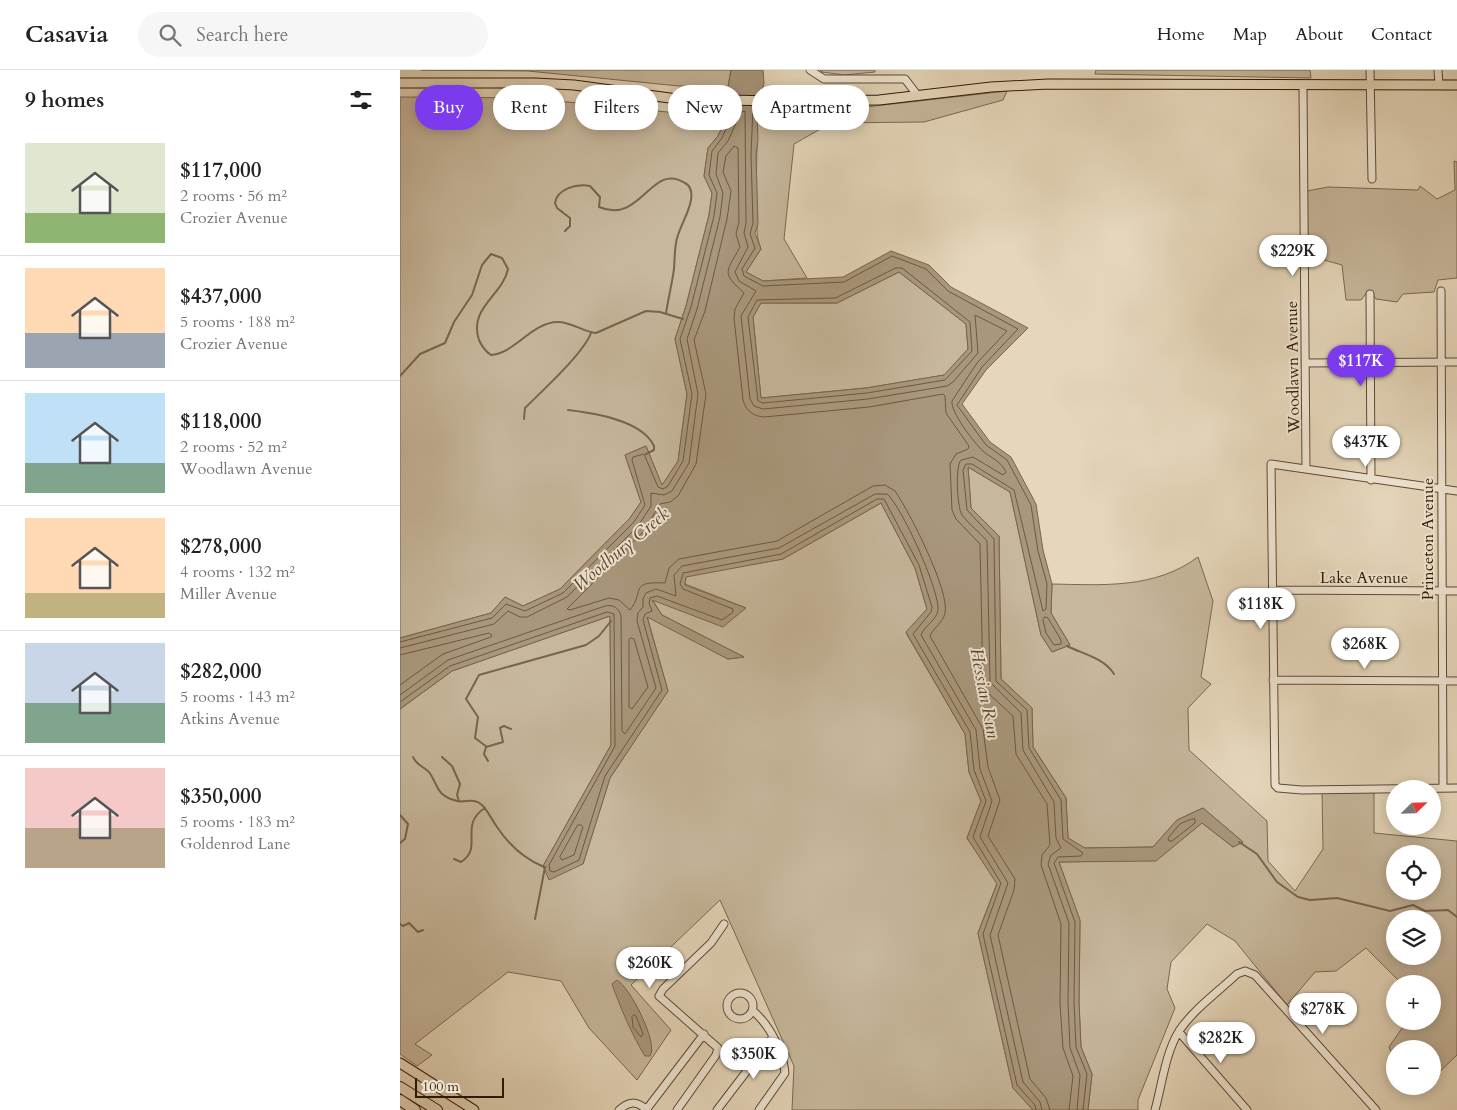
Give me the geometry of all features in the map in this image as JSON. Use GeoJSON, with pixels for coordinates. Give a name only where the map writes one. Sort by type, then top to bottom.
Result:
{"type":"FeatureCollection","features":[{"type":"Feature","properties":{"kind":"highway"},"geometry":{"type":"LineString","coordinates":[[400,1087],[437,1110]]}},
{"type":"Feature","properties":{"kind":"highway"},"geometry":{"type":"LineString","coordinates":[[400,1100],[415,1110]]}},
{"type":"Feature","properties":{"kind":"main road"},"geometry":{"type":"LineString","coordinates":[[400,83],[574,85],[677,99],[721,100],[878,100],[991,87],[1048,84],[1457,85]]}},
{"type":"Feature","properties":{"kind":"main road"},"geometry":{"type":"LineString","coordinates":[[400,1063],[474,1110]]}},
{"type":"Feature","properties":{"kind":"street"},"geometry":{"type":"LineString","coordinates":[[810,70],[824,80],[905,79],[918,96]]}},
{"type":"Feature","properties":{"kind":"street"},"geometry":{"type":"LineString","coordinates":[[1370,70],[1372,180]]}},
{"type":"Feature","properties":{"kind":"street"},"geometry":{"type":"LineString","coordinates":[[1438,70],[1438,85]]}},
{"type":"Feature","properties":{"kind":"street","name":"Woodlawn Avenue"},"geometry":{"type":"LineString","coordinates":[[1303,85],[1306,469]]}},
{"type":"Feature","properties":{"kind":"street","name":"Princeton Avenue"},"geometry":{"type":"LineString","coordinates":[[1441,291],[1440,489],[1444,681],[1443,788]]}},
{"type":"Feature","properties":{"kind":"street"},"geometry":{"type":"LineString","coordinates":[[1370,294],[1372,364],[1371,480]]}},
{"type":"Feature","properties":{"kind":"street"},"geometry":{"type":"LineString","coordinates":[[1306,363],[1457,362]]}},
{"type":"Feature","properties":{"kind":"street"},"geometry":{"type":"LineString","coordinates":[[1457,491],[1271,464],[1274,778],[1278,788],[1302,790],[1457,788]]}},
{"type":"Feature","properties":{"kind":"street","name":"Lake Avenue"},"geometry":{"type":"LineString","coordinates":[[1272,590],[1457,591]]}},
{"type":"Feature","properties":{"kind":"street"},"geometry":{"type":"LineString","coordinates":[[1273,680],[1457,681]]}},
{"type":"Feature","properties":{"kind":"street"},"geometry":{"type":"LineString","coordinates":[[678,1110],[716,1055],[718,1048],[659,996],[662,989],[711,943],[724,924]]}},
{"type":"Feature","properties":{"kind":"street"},"geometry":{"type":"LineString","coordinates":[[1156,1110],[1170,1054],[1179,1032],[1193,1014],[1237,974],[1245,971],[1255,976],[1376,1110]]}},
{"type":"Feature","properties":{"kind":"street"},"geometry":{"type":"LineString","coordinates":[[753,1012],[759,1016],[784,1060],[785,1073],[758,1110]]}},
{"type":"Feature","properties":{"kind":"street"},"geometry":{"type":"LineString","coordinates":[[1179,1032],[1247,1110]]}},
{"type":"Feature","properties":{"kind":"street"},"geometry":{"type":"LineString","coordinates":[[619,1110],[631,1102],[638,1103],[646,1110],[704,1034]]}},
{"type":"Feature","properties":{"kind":"street"},"geometry":{"type":"LineString","coordinates":[[717,1110],[772,1038]]}},
{"type":"Feature","properties":{"kind":"shaded area"},"geometry":{"type":"Polygon","coordinates":[[[421,70],[731,70],[728,85],[669,85],[528,71],[421,70]]]}},
{"type":"Feature","properties":{"kind":"shaded area"},"geometry":{"type":"Polygon","coordinates":[[[820,70],[875,70],[875,72],[844,75],[822,72],[820,70]]]}},
{"type":"Feature","properties":{"kind":"shaded area"},"geometry":{"type":"Polygon","coordinates":[[[1096,70],[1310,70],[1311,78],[1095,74],[1096,70]]]}},
{"type":"Feature","properties":{"kind":"shaded area"},"geometry":{"type":"Polygon","coordinates":[[[1007,91],[1003,100],[924,122],[869,123],[869,107],[1007,91]]]}},
{"type":"Feature","properties":{"kind":"shaded area"},"geometry":{"type":"Polygon","coordinates":[[[400,97],[415,97],[415,130],[483,130],[483,98],[493,98],[493,130],[565,130],[565,102],[575,103],[575,130],[658,130],[658,111],[668,112],[668,130],[721,130],[708,148],[704,176],[712,193],[709,215],[686,306],[675,339],[687,394],[678,461],[662,486],[646,446],[625,455],[641,502],[630,518],[560,589],[523,606],[505,597],[491,613],[400,638],[400,97]]]}},
{"type":"Feature","properties":{"kind":"shaded area"},"geometry":{"type":"Polygon","coordinates":[[[757,130],[819,130],[794,144],[784,239],[807,278],[763,281],[746,272],[761,249],[757,232],[757,130]]]}},
{"type":"Feature","properties":{"kind":"shaded area"},"geometry":{"type":"Polygon","coordinates":[[[1454,161],[1457,162],[1457,278],[1438,280],[1434,292],[1403,294],[1397,302],[1376,299],[1369,290],[1361,300],[1346,300],[1342,265],[1317,258],[1317,255],[1308,255],[1307,191],[1328,187],[1418,190],[1420,186],[1437,199],[1455,190],[1454,161]]]}},
{"type":"Feature","properties":{"kind":"shaded area"},"geometry":{"type":"Polygon","coordinates":[[[899,272],[966,324],[968,349],[945,375],[866,388],[761,398],[753,317],[761,303],[837,303],[899,272]]]}},
{"type":"Feature","properties":{"kind":"shaded area"},"geometry":{"type":"Polygon","coordinates":[[[968,467],[1010,492],[1041,635],[1052,652],[1070,645],[1051,613],[1052,584],[1090,585],[1146,580],[1164,575],[1198,557],[1213,601],[1201,677],[1211,684],[1188,708],[1189,750],[1267,821],[1268,861],[1295,891],[1323,849],[1322,790],[1374,787],[1374,833],[1457,841],[1457,1055],[1441,1070],[1441,1040],[1394,1040],[1401,1030],[1441,1030],[1441,975],[1393,975],[1366,948],[1336,971],[1315,972],[1287,1005],[1235,941],[1207,924],[1171,962],[1167,989],[1175,1008],[1138,1100],[1138,1110],[1088,1110],[1092,1074],[1081,1047],[1079,1002],[1080,921],[1059,862],[1156,860],[1202,823],[1233,847],[1243,842],[1203,808],[1177,820],[1153,847],[1084,848],[1068,838],[1066,798],[1033,747],[1032,708],[1001,679],[999,536],[971,508],[968,467]]]}},
{"type":"Feature","properties":{"kind":"shaded area"},"geometry":{"type":"Polygon","coordinates":[[[881,503],[915,568],[927,609],[906,633],[965,734],[969,772],[981,801],[967,838],[997,883],[978,933],[1013,1088],[1033,1110],[792,1110],[794,1066],[720,900],[631,985],[671,1030],[637,1080],[589,1028],[561,981],[508,972],[415,1044],[432,1055],[417,1066],[400,1054],[400,709],[452,671],[610,616],[611,745],[543,866],[583,864],[610,778],[668,691],[647,616],[728,659],[744,657],[662,615],[652,599],[746,608],[685,584],[686,576],[783,559],[881,503]]]}},
{"type":"Feature","properties":{"kind":"water"},"geometry":{"type":"Polygon","coordinates":[[[731,70],[763,70],[764,85],[752,85],[752,130],[758,130],[758,140],[756,155],[758,224],[755,233],[761,249],[746,272],[763,281],[843,277],[891,251],[929,265],[951,287],[1028,328],[986,370],[962,404],[990,442],[1011,457],[1036,504],[1043,550],[1052,584],[1051,613],[1070,645],[1052,652],[1041,635],[1010,492],[968,467],[971,508],[999,536],[1001,679],[1032,708],[1033,747],[1066,798],[1068,838],[1085,848],[1153,847],[1177,820],[1203,808],[1243,842],[1233,847],[1202,823],[1156,861],[1059,862],[1080,920],[1079,1002],[1081,1047],[1092,1074],[1088,1110],[1033,1110],[1013,1088],[978,933],[997,884],[967,838],[981,801],[969,772],[965,734],[906,632],[927,609],[915,568],[881,503],[783,559],[686,577],[685,585],[746,608],[723,627],[652,600],[662,615],[744,657],[728,659],[647,617],[668,691],[610,778],[583,864],[549,880],[543,866],[611,745],[610,616],[452,671],[400,709],[400,638],[491,613],[505,597],[523,606],[560,589],[630,518],[641,502],[625,455],[646,446],[662,485],[678,461],[687,394],[675,339],[686,306],[709,215],[712,193],[704,176],[708,148],[721,130],[742,130],[742,85],[728,85],[731,70]],[[899,272],[837,303],[761,303],[753,317],[761,398],[866,388],[944,375],[968,349],[966,324],[899,272]]]}},
{"type":"Feature","properties":{"kind":"water"},"geometry":{"type":"Polygon","coordinates":[[[617,980],[629,993],[642,1016],[652,1050],[650,1056],[645,1056],[627,1021],[612,984],[617,980]]]}},
{"type":"Feature","properties":{"kind":"waterway"},"geometry":{"type":"LineString","coordinates":[[565,231],[570,226],[570,218],[557,208],[555,203],[559,194],[568,188],[579,185],[590,186],[600,197],[599,207],[614,210],[626,208],[636,202],[663,180],[673,178],[687,184],[691,190],[691,200],[675,248],[674,269],[666,314]]}},
{"type":"Feature","properties":{"kind":"waterway"},"geometry":{"type":"LineString","coordinates":[[400,376],[420,354],[445,343],[454,322],[472,295],[482,265],[491,254],[502,258],[508,269],[500,287],[482,310],[478,319],[479,340],[484,349],[491,355],[508,349],[531,332],[549,323],[563,322],[596,333],[646,311],[660,312],[683,319]]}},
{"type":"Feature","properties":{"kind":"waterway"},"geometry":{"type":"LineString","coordinates":[[524,419],[525,408],[580,351],[591,333]]}},
{"type":"Feature","properties":{"kind":"waterway"},"geometry":{"type":"LineString","coordinates":[[568,410],[616,419],[639,430],[648,437],[654,446],[654,450],[646,454]]}},
{"type":"Feature","properties":{"kind":"waterway"},"geometry":{"type":"LineString","coordinates":[[487,747],[475,738],[478,717],[466,699],[479,675],[586,645],[599,636],[611,621]]}},
{"type":"Feature","properties":{"kind":"waterway"},"geometry":{"type":"LineString","coordinates":[[1067,646],[1099,660],[1114,674]]}},
{"type":"Feature","properties":{"kind":"waterway"},"geometry":{"type":"LineString","coordinates":[[488,761],[484,754],[486,747],[503,742],[500,728],[504,726],[511,729]]}},
{"type":"Feature","properties":{"kind":"waterway"},"geometry":{"type":"LineString","coordinates":[[413,757],[417,763],[429,772],[438,788],[446,797],[457,801],[476,801],[479,803],[512,845],[524,856],[544,867]]}},
{"type":"Feature","properties":{"kind":"waterway"},"geometry":{"type":"LineString","coordinates":[[442,757],[452,766],[460,784],[457,795],[459,801]]}},
{"type":"Feature","properties":{"kind":"waterway"},"geometry":{"type":"LineString","coordinates":[[454,859],[461,862],[468,856],[471,850],[473,822],[477,815],[485,808]]}},
{"type":"Feature","properties":{"kind":"waterway"},"geometry":{"type":"LineString","coordinates":[[400,815],[408,824],[405,839],[400,843]]}},
{"type":"Feature","properties":{"kind":"waterway"},"geometry":{"type":"LineString","coordinates":[[1239,842],[1257,854],[1277,882],[1298,897],[1310,900],[1337,898],[1390,911],[1413,905],[1425,911],[1448,910],[1457,917]]}},
{"type":"Feature","properties":{"kind":"waterway"},"geometry":{"type":"LineString","coordinates":[[535,919],[545,867]]}},
{"type":"Feature","properties":{"kind":"waterway"},"geometry":{"type":"LineString","coordinates":[[400,924],[403,926],[409,923],[418,932],[423,930]]}},
{"type":"Feature","properties":{"kind":"water label","name":"Woodbury Creek"},"geometry":{"type":"Point","coordinates":[621,549]}},
{"type":"Feature","properties":{"kind":"water label","name":"Hessian Run"},"geometry":{"type":"Point","coordinates":[985,693]}}]}
